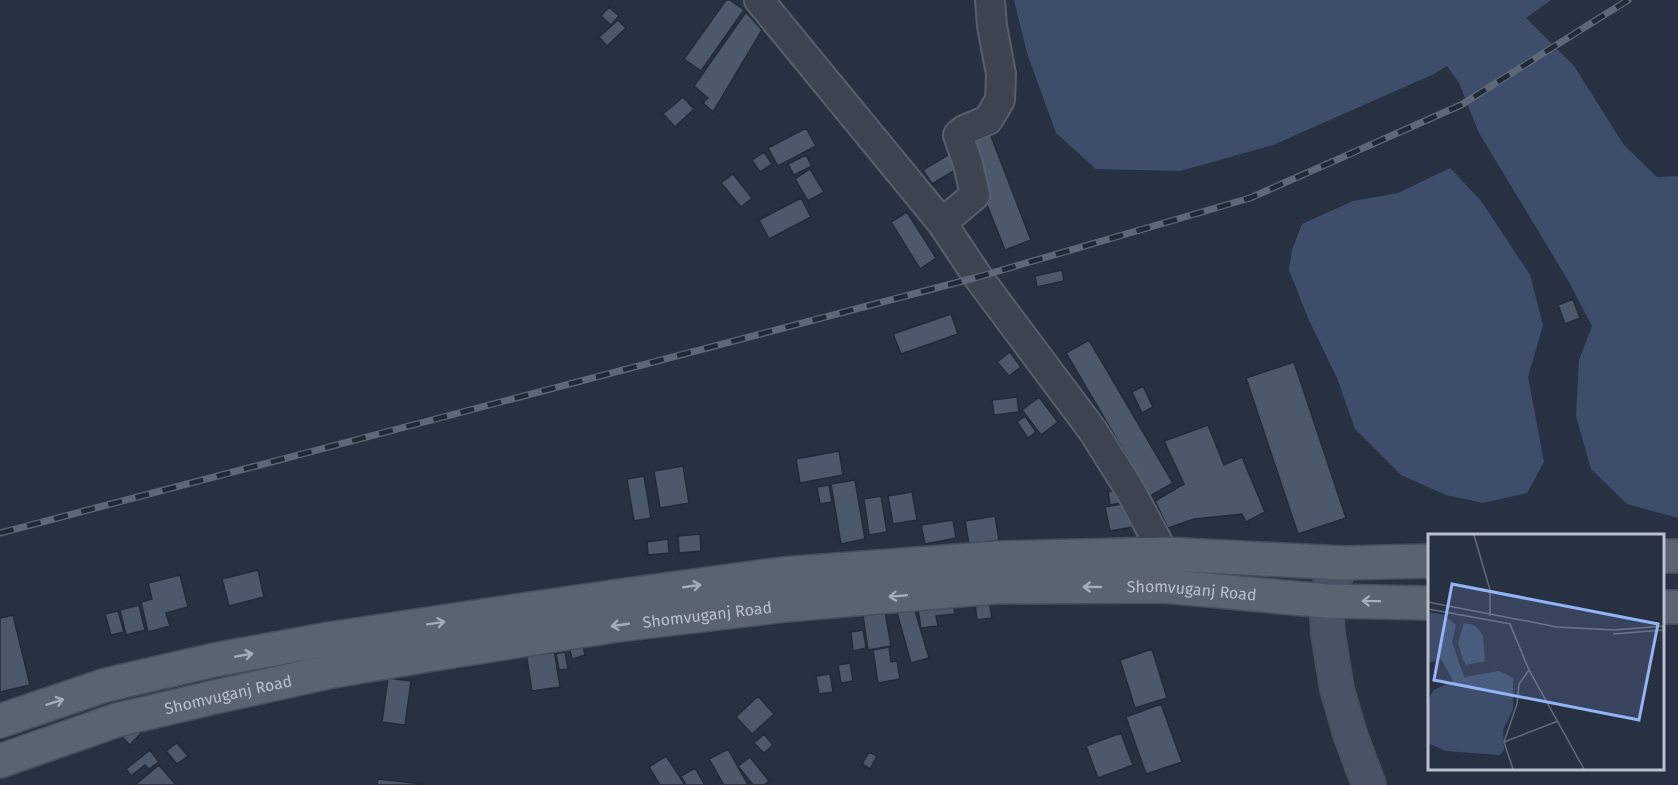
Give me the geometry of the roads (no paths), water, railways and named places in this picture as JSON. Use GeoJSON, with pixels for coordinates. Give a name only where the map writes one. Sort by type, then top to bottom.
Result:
{"type":"FeatureCollection","features":[{"type":"Feature","properties":{"kind":"main road","name":"Shomvuganj Road"},"geometry":{"type":"LineString","coordinates":[[0,722],[106,685],[214,660],[374,632],[782,574],[998,558],[1164,554],[1344,563],[1428,561]]}},
{"type":"Feature","properties":{"kind":"main road","name":"Shomvuganj Road"},"geometry":{"type":"LineString","coordinates":[[0,761],[117,720],[333,671],[618,625],[786,605],[994,587],[1163,586],[1326,600],[1428,603]]}},
{"type":"Feature","properties":{"kind":"street"},"geometry":{"type":"LineString","coordinates":[[759,0],[942,223],[978,277],[1093,431],[1130,490],[1164,554]]}},
{"type":"Feature","properties":{"kind":"street"},"geometry":{"type":"LineString","coordinates":[[942,223],[975,195],[958,135],[988,120],[1000,100],[1001,74],[992,26],[990,0]]}},
{"type":"Feature","properties":{"kind":"street"},"geometry":{"type":"LineString","coordinates":[[1344,563],[1330,585],[1326,600],[1328,634],[1337,689],[1350,734],[1369,785]]}},
{"type":"Feature","properties":{"kind":"water"},"geometry":{"type":"Polygon","coordinates":[[[1014,0],[1551,0],[1526,18],[1574,66],[1624,145],[1657,177],[1678,176],[1678,518],[1627,504],[1591,469],[1576,416],[1579,360],[1592,326],[1569,282],[1479,133],[1459,83],[1447,66],[1434,74],[1273,145],[1180,171],[1096,169],[1056,133],[1027,53],[1014,0]]]}},
{"type":"Feature","properties":{"kind":"water"},"geometry":{"type":"Polygon","coordinates":[[[1450,168],[1481,201],[1530,275],[1543,325],[1528,377],[1544,462],[1527,493],[1483,503],[1446,495],[1401,475],[1355,429],[1337,378],[1308,318],[1289,270],[1292,250],[1302,224],[1353,201],[1398,193],[1450,168]]]}},
{"type":"Feature","properties":{"kind":"railway"},"geometry":{"type":"LineString","coordinates":[[0,533],[978,277],[1250,198],[1461,105],[1628,0]]}}]}
